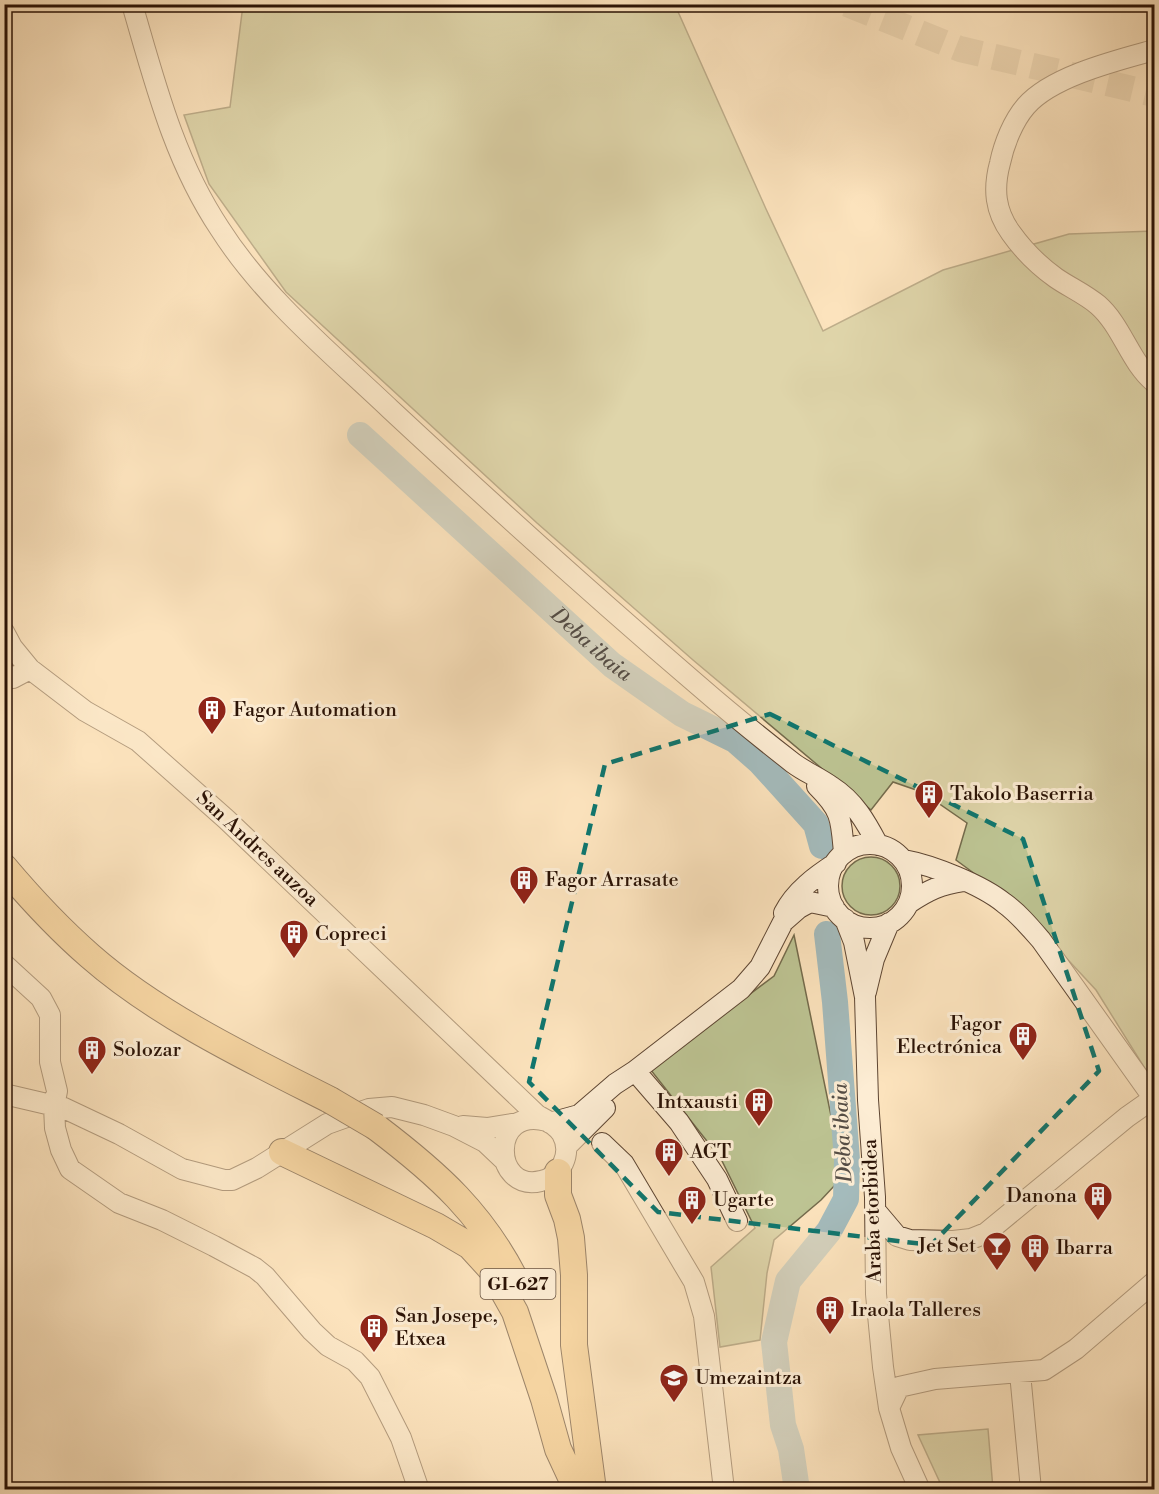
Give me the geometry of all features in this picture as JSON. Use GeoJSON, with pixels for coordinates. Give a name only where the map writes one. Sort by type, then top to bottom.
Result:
{"type":"FeatureCollection","features":[{"type":"Feature","properties":{"kind":"main road","name":"GI-627"},"geometry":{"type":"LineString","coordinates":[[4,867],[39,908],[91,957],[136,991],[186,1023],[376,1127],[423,1163],[455,1194],[485,1229],[508,1265],[526,1301],[548,1360],[578,1490]]}},
{"type":"Feature","properties":{"kind":"main road"},"geometry":{"type":"LineString","coordinates":[[282,1152],[436,1226],[470,1246],[491,1269],[515,1312],[558,1449],[578,1490]]}},
{"type":"Feature","properties":{"kind":"main road"},"geometry":{"type":"LineString","coordinates":[[563,1157],[558,1195],[567,1219],[571,1239],[574,1275],[574,1345],[593,1490]]}},
{"type":"Feature","properties":{"kind":"street"},"geometry":{"type":"LineString","coordinates":[[132,4],[173,140],[220,230],[266,291],[361,381],[670,662],[747,727],[799,767],[846,797],[865,819],[878,845]]}},
{"type":"Feature","properties":{"kind":"street"},"geometry":{"type":"LineString","coordinates":[[1155,50],[1104,63],[1067,78],[1028,104],[1007,142],[995,186],[1000,213],[1022,247],[1040,266],[1098,305],[1110,318],[1137,360],[1155,382]]}},
{"type":"Feature","properties":{"kind":"street","name":"San Andres auzoa"},"geometry":{"type":"LineString","coordinates":[[4,632],[12,647],[30,669],[85,711],[138,741],[248,839],[537,1115],[562,1134],[563,1157]]}},
{"type":"Feature","properties":{"kind":"street"},"geometry":{"type":"LineString","coordinates":[[4,673],[13,678],[30,669]]}},
{"type":"Feature","properties":{"kind":"street"},"geometry":{"type":"LineString","coordinates":[[799,767],[834,803],[841,818],[840,858],[829,885],[840,913]]}},
{"type":"Feature","properties":{"kind":"street"},"geometry":{"type":"LineString","coordinates":[[454,1126],[487,1128],[528,1119],[549,1122],[579,1115],[615,1083],[635,1071],[741,989],[760,967],[790,903],[810,881],[855,847],[866,844],[878,845],[888,848],[904,860],[917,862],[963,881],[1004,902],[1041,940],[1132,1067],[1153,1101],[1127,1117],[986,1233],[971,1239],[910,1240],[897,1236],[875,1210]]}},
{"type":"Feature","properties":{"kind":"street"},"geometry":{"type":"LineString","coordinates":[[904,860],[912,881],[909,903]]}},
{"type":"Feature","properties":{"kind":"street"},"geometry":{"type":"LineString","coordinates":[[783,922],[810,902],[840,913],[855,925],[878,927],[897,918],[909,903],[931,888],[963,881]]}},
{"type":"Feature","properties":{"kind":"street","name":"Araba etorbidea"},"geometry":{"type":"LineString","coordinates":[[840,913],[854,942],[865,998],[868,1100],[875,1210],[876,1297],[883,1367],[889,1408],[901,1448],[920,1490]]}},
{"type":"Feature","properties":{"kind":"street","name":"Araba etorbidea"},"geometry":{"type":"LineString","coordinates":[[865,998],[874,959],[890,923]]}},
{"type":"Feature","properties":{"kind":"street"},"geometry":{"type":"LineString","coordinates":[[4,964],[41,998],[50,1016],[50,1062],[57,1091],[54,1106],[55,1128],[61,1150],[70,1169],[118,1203],[162,1220],[255,1268],[265,1276],[298,1317],[328,1346],[361,1366],[375,1383],[406,1448],[419,1490]]}},
{"type":"Feature","properties":{"kind":"street"},"geometry":{"type":"LineString","coordinates":[[518,1123],[505,1138],[502,1149],[509,1170],[528,1182],[549,1179],[563,1157],[628,1084],[635,1071]]}},
{"type":"Feature","properties":{"kind":"street"},"geometry":{"type":"LineString","coordinates":[[635,1071],[679,1122],[717,1179],[737,1221]]}},
{"type":"Feature","properties":{"kind":"street"},"geometry":{"type":"LineString","coordinates":[[4,1094],[54,1106],[119,1134],[182,1168],[212,1178],[232,1180],[327,1124],[369,1109],[392,1107],[454,1126],[485,1142],[504,1160]]}},
{"type":"Feature","properties":{"kind":"street"},"geometry":{"type":"LineString","coordinates":[[598,1115],[603,1143],[624,1164],[694,1282],[704,1316],[724,1490]]}},
{"type":"Feature","properties":{"kind":"street"},"geometry":{"type":"LineString","coordinates":[[563,1157],[579,1147],[603,1143]]}},
{"type":"Feature","properties":{"kind":"street"},"geometry":{"type":"LineString","coordinates":[[876,1266],[896,1244],[910,1240]]}},
{"type":"Feature","properties":{"kind":"street"},"geometry":{"type":"LineString","coordinates":[[889,1408],[899,1387],[934,1379],[1044,1370],[1076,1349],[1155,1282]]}},
{"type":"Feature","properties":{"kind":"street"},"geometry":{"type":"LineString","coordinates":[[1020,1373],[1031,1490]]}},
{"type":"Feature","properties":{"kind":"highlighted area"},"geometry":{"type":"Polygon","coordinates":[[[770,714],[1023,839],[1099,1071],[931,1245],[658,1212],[529,1082],[605,764],[770,714]]]}},
{"type":"Feature","properties":{"kind":"green space"},"geometry":{"type":"Polygon","coordinates":[[[243,5],[675,5],[823,331],[943,270],[1069,234],[1154,231],[1154,1083],[1096,990],[1017,905],[956,860],[967,823],[922,792],[893,782],[871,810],[693,660],[537,523],[286,292],[209,184],[184,115],[230,107],[243,5]]]}},
{"type":"Feature","properties":{"kind":"green space"},"geometry":{"type":"Polygon","coordinates":[[[871,857],[882,859],[892,865],[898,875],[900,886],[898,897],[892,907],[882,913],[871,915],[860,913],[850,907],[844,897],[842,886],[844,875],[850,865],[860,859],[871,857]]]}},
{"type":"Feature","properties":{"kind":"green space"},"geometry":{"type":"Polygon","coordinates":[[[794,935],[836,1140],[836,1184],[821,1200],[774,1240],[767,1273],[760,1340],[720,1347],[711,1267],[755,1228],[721,1159],[650,1069],[774,976],[794,935]]]}},
{"type":"Feature","properties":{"kind":"green space"},"geometry":{"type":"Polygon","coordinates":[[[988,1429],[993,1489],[943,1489],[918,1435],[988,1429]]]}},
{"type":"Feature","properties":{"kind":"waterway","name":"Deba ibaia"},"geometry":{"type":"LineString","coordinates":[[360,435],[612,665],[682,714],[735,740],[760,762],[816,824],[822,846]]}},
{"type":"Feature","properties":{"kind":"waterway","name":"Deba ibaia"},"geometry":{"type":"LineString","coordinates":[[797,1490],[791,1449],[783,1425],[774,1342],[788,1281],[829,1231],[846,1199],[847,1160],[835,1002],[827,934]]}},
{"type":"Feature","properties":{"kind":"tunnel"},"geometry":{"type":"LineString","coordinates":[[847,4],[960,49],[1154,94]]}},
{"type":"Feature","properties":{"kind":"place","name":"Fagor Automation"},"geometry":{"type":"Point","coordinates":[212,736]}},
{"type":"Feature","properties":{"kind":"place","name":"Takolo Baserria"},"geometry":{"type":"Point","coordinates":[929,820]}},
{"type":"Feature","properties":{"kind":"place","name":"Fagor Arrasate"},"geometry":{"type":"Point","coordinates":[524,906]}},
{"type":"Feature","properties":{"kind":"place","name":"Copreci"},"geometry":{"type":"Point","coordinates":[294,960]}},
{"type":"Feature","properties":{"kind":"place","name":"Fagor Electrónica"},"geometry":{"type":"Point","coordinates":[1023,1062]}},
{"type":"Feature","properties":{"kind":"place","name":"Solozar"},"geometry":{"type":"Point","coordinates":[92,1076]}},
{"type":"Feature","properties":{"kind":"place","name":"Intxausti"},"geometry":{"type":"Point","coordinates":[759,1128]}},
{"type":"Feature","properties":{"kind":"place","name":"AGT"},"geometry":{"type":"Point","coordinates":[669,1178]}},
{"type":"Feature","properties":{"kind":"place","name":"Danona"},"geometry":{"type":"Point","coordinates":[1098,1222]}},
{"type":"Feature","properties":{"kind":"place","name":"Ugarte"},"geometry":{"type":"Point","coordinates":[692,1226]}},
{"type":"Feature","properties":{"kind":"place","name":"Jet Set"},"geometry":{"type":"Point","coordinates":[997,1272]}},
{"type":"Feature","properties":{"kind":"place","name":"Ibarra"},"geometry":{"type":"Point","coordinates":[1035,1274]}},
{"type":"Feature","properties":{"kind":"place","name":"Iraola Talleres"},"geometry":{"type":"Point","coordinates":[830,1336]}},
{"type":"Feature","properties":{"kind":"place","name":"San Josepe, Etxea"},"geometry":{"type":"Point","coordinates":[374,1354]}},
{"type":"Feature","properties":{"kind":"place","name":"Umezaintza"},"geometry":{"type":"Point","coordinates":[674,1404]}}]}
